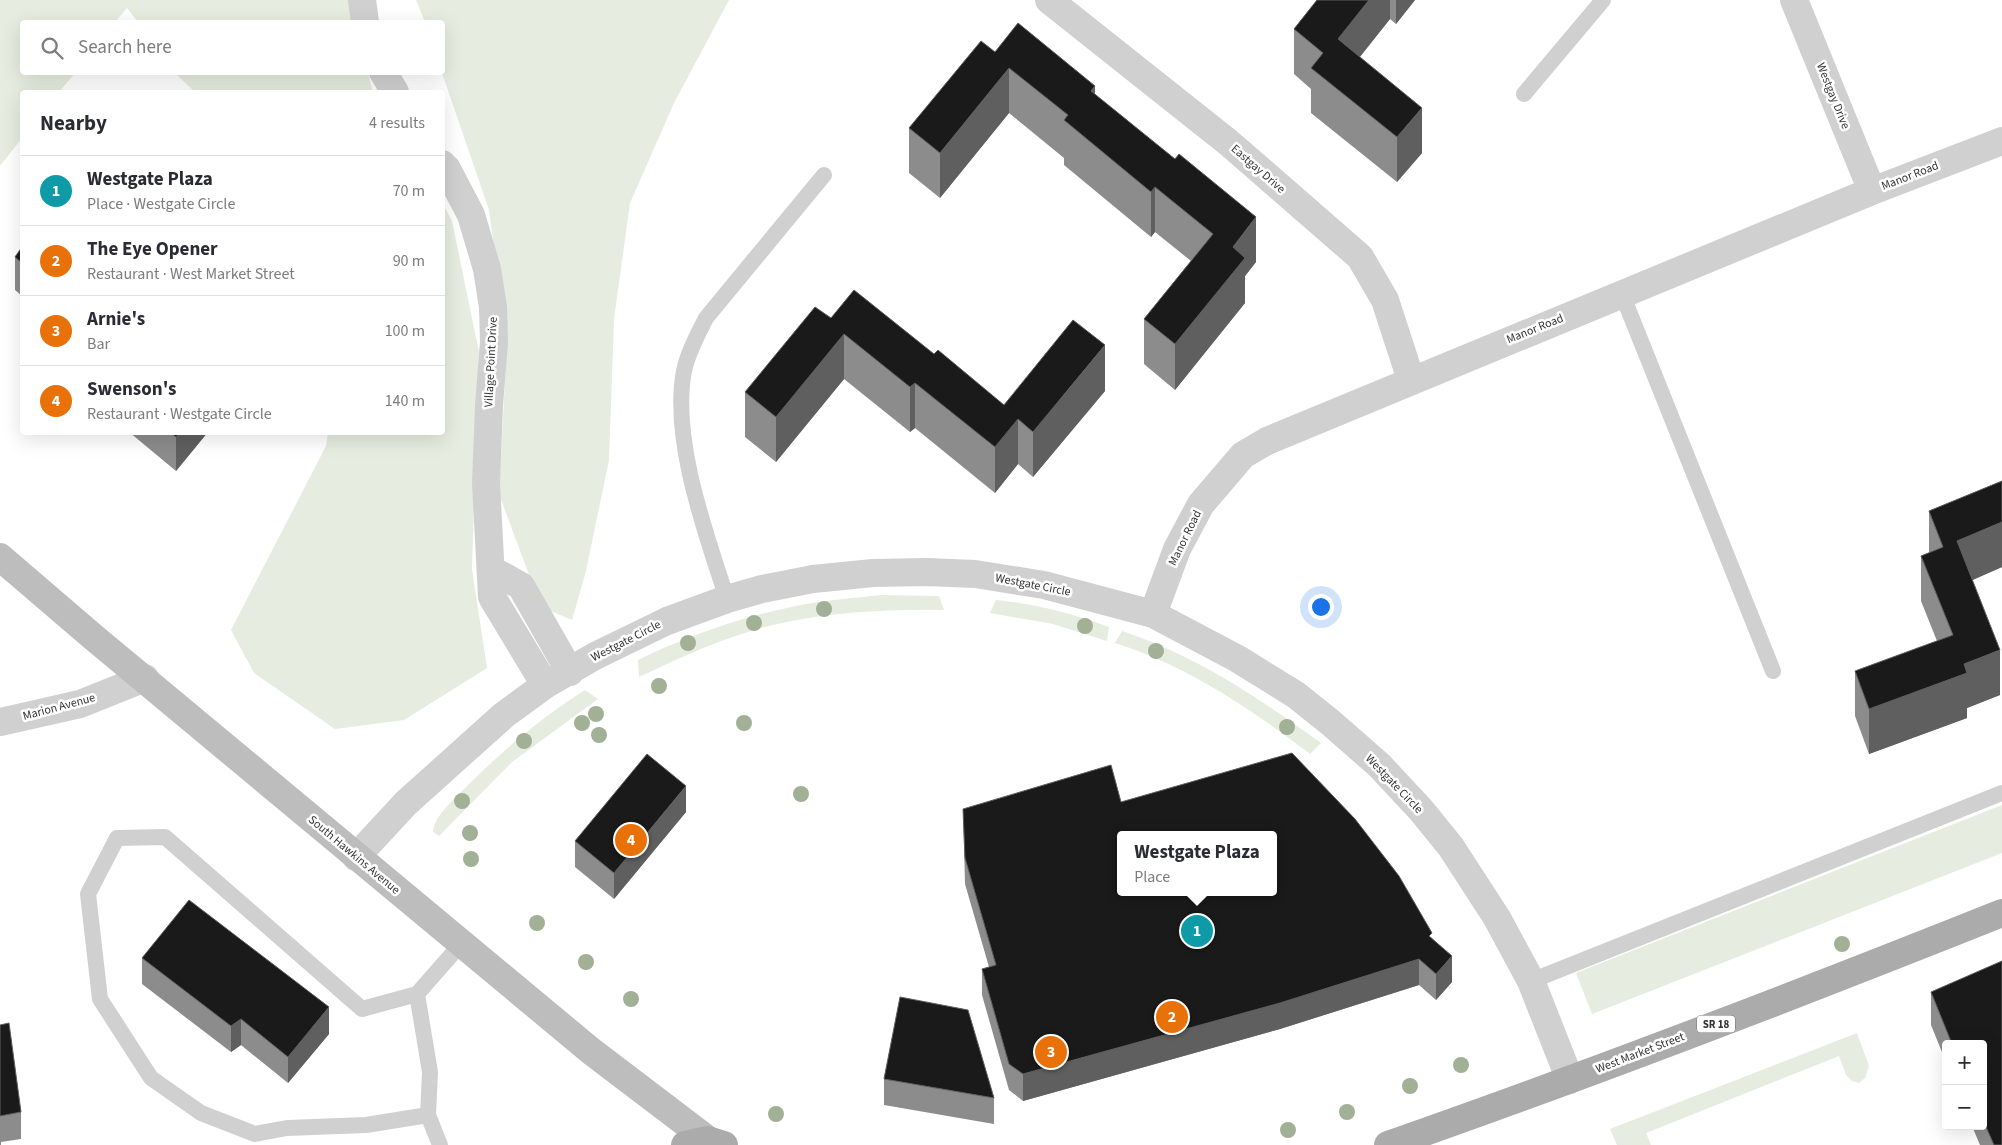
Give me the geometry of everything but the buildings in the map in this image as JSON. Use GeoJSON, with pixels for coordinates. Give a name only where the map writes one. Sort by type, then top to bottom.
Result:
{"type":"FeatureCollection","features":[{"type":"Feature","properties":{"kind":"main road","name":"South Hawkins Avenue"},"geometry":{"type":"LineString","coordinates":[[0,557],[356,857],[591,1051],[708,1144]]}},
{"type":"Feature","properties":{"kind":"main road","name":"West Market Street"},"geometry":{"type":"LineString","coordinates":[[1388,1145],[1570,1080],[2002,913]]}},
{"type":"Feature","properties":{"kind":"street"},"geometry":{"type":"LineString","coordinates":[[362,0],[365,20]]}},
{"type":"Feature","properties":{"kind":"street","name":"Eastgay Drive"},"geometry":{"type":"LineString","coordinates":[[1049,0],[1229,143],[1360,257],[1385,300],[1411,380]]}},
{"type":"Feature","properties":{"kind":"street","name":"Westgay Drive"},"geometry":{"type":"LineString","coordinates":[[1794,0],[1872,191]]}},
{"type":"Feature","properties":{"kind":"street"},"geometry":{"type":"LineString","coordinates":[[385,75],[394,90]]}},
{"type":"Feature","properties":{"kind":"street","name":"Manor Road"},"geometry":{"type":"LineString","coordinates":[[1153,614],[1177,549],[1202,504],[1243,456],[1267,441],[1872,191],[2002,141]]}},
{"type":"Feature","properties":{"kind":"street","name":"Village Point Drive"},"geometry":{"type":"LineString","coordinates":[[445,167],[471,215],[487,269],[493,307],[494,342],[486,483],[492,597],[545,685]]}},
{"type":"Feature","properties":{"kind":"street"},"geometry":{"type":"LineString","coordinates":[[492,570],[520,586],[570,672]]}},
{"type":"Feature","properties":{"kind":"street","name":"Westgate Circle"},"geometry":{"type":"LineString","coordinates":[[356,857],[406,803],[504,715],[545,685],[595,656],[667,621],[726,599],[813,579],[873,572],[975,574],[1044,585],[1153,614],[1238,659],[1296,695],[1379,766],[1421,810],[1451,847],[1497,918],[1531,981],[1570,1080]]}},
{"type":"Feature","properties":{"kind":"street","name":"Marion Avenue"},"geometry":{"type":"LineString","coordinates":[[0,722],[80,704],[145,678]]}},
{"type":"Feature","properties":{"kind":"lane"},"geometry":{"type":"LineString","coordinates":[[1524,94],[1603,0]]}},
{"type":"Feature","properties":{"kind":"lane"},"geometry":{"type":"LineString","coordinates":[[726,599],[690,474],[683,427],[684,370],[693,344],[706,318],[824,175]]}},
{"type":"Feature","properties":{"kind":"lane"},"geometry":{"type":"LineString","coordinates":[[1622,294],[1773,671]]}},
{"type":"Feature","properties":{"kind":"lane"},"geometry":{"type":"LineString","coordinates":[[1531,981],[2002,793]]}},
{"type":"Feature","properties":{"kind":"lane"},"geometry":{"type":"LineString","coordinates":[[428,1115],[366,1125],[287,1128],[255,1140],[201,1112],[151,1078],[100,999],[88,894],[117,838],[165,837],[362,1009],[417,994],[461,944]]}},
{"type":"Feature","properties":{"kind":"lane"},"geometry":{"type":"LineString","coordinates":[[417,994],[430,1072],[428,1115],[440,1145]]}},
{"type":"Feature","properties":{"kind":"shaded area"},"geometry":{"type":"Polygon","coordinates":[[[0,0],[355,0],[359,20],[136,20],[127,8],[117,20],[20,20],[20,75],[73,75],[61,90],[20,90],[20,141],[0,166],[0,0]]]}},
{"type":"Feature","properties":{"kind":"shaded area"},"geometry":{"type":"Polygon","coordinates":[[[416,0],[729,0],[674,103],[630,203],[614,319],[609,460],[586,571],[572,620],[541,607],[499,494],[507,343],[489,210],[443,75],[445,75],[445,20],[424,20],[416,0]]]}},
{"type":"Feature","properties":{"kind":"shaded area"},"geometry":{"type":"Polygon","coordinates":[[[177,75],[369,75],[372,90],[193,90],[177,75]]]}},
{"type":"Feature","properties":{"kind":"shaded area"},"geometry":{"type":"Polygon","coordinates":[[[445,208],[452,221],[479,352],[472,569],[487,668],[404,720],[335,729],[254,673],[231,630],[326,446],[328,435],[445,435],[445,208]]]}},
{"type":"Feature","properties":{"kind":"shaded area"},"geometry":{"type":"Polygon","coordinates":[[[883,595],[939,596],[944,610],[860,612],[777,624],[724,640],[639,677],[638,660],[715,628],[796,606],[883,595]]]}},
{"type":"Feature","properties":{"kind":"shaded area"},"geometry":{"type":"Polygon","coordinates":[[[996,600],[1053,610],[1109,627],[1107,641],[1053,624],[990,613],[996,600]]]}},
{"type":"Feature","properties":{"kind":"shaded area"},"geometry":{"type":"Polygon","coordinates":[[[1122,631],[1175,652],[1226,679],[1321,743],[1310,754],[1264,720],[1193,676],[1142,652],[1115,643],[1122,631]]]}},
{"type":"Feature","properties":{"kind":"shaded area"},"geometry":{"type":"Polygon","coordinates":[[[585,690],[598,699],[512,762],[439,836],[433,832],[434,826],[444,810],[491,763],[520,737],[585,690]]]}},
{"type":"Feature","properties":{"kind":"shaded area"},"geometry":{"type":"Polygon","coordinates":[[[2002,805],[2002,853],[1592,1014],[1576,973],[2002,805]]]}},
{"type":"Feature","properties":{"kind":"shaded area"},"geometry":{"type":"Polygon","coordinates":[[[1857,1033],[1869,1066],[1865,1078],[1859,1083],[1852,1081],[1846,1075],[1839,1056],[1646,1133],[1651,1145],[1617,1145],[1610,1129],[1857,1033]]]}},
{"type":"Feature","properties":{"kind":"place","name":"Swenson's"},"geometry":{"type":"Point","coordinates":[631,840]}},
{"type":"Feature","properties":{"kind":"place","name":"Westgate Plaza"},"geometry":{"type":"Point","coordinates":[1197,931]}},
{"type":"Feature","properties":{"kind":"place","name":"The Eye Opener"},"geometry":{"type":"Point","coordinates":[1172,1017]}},
{"type":"Feature","properties":{"kind":"place","name":"Arnie's"},"geometry":{"type":"Point","coordinates":[1051,1052]}}]}
